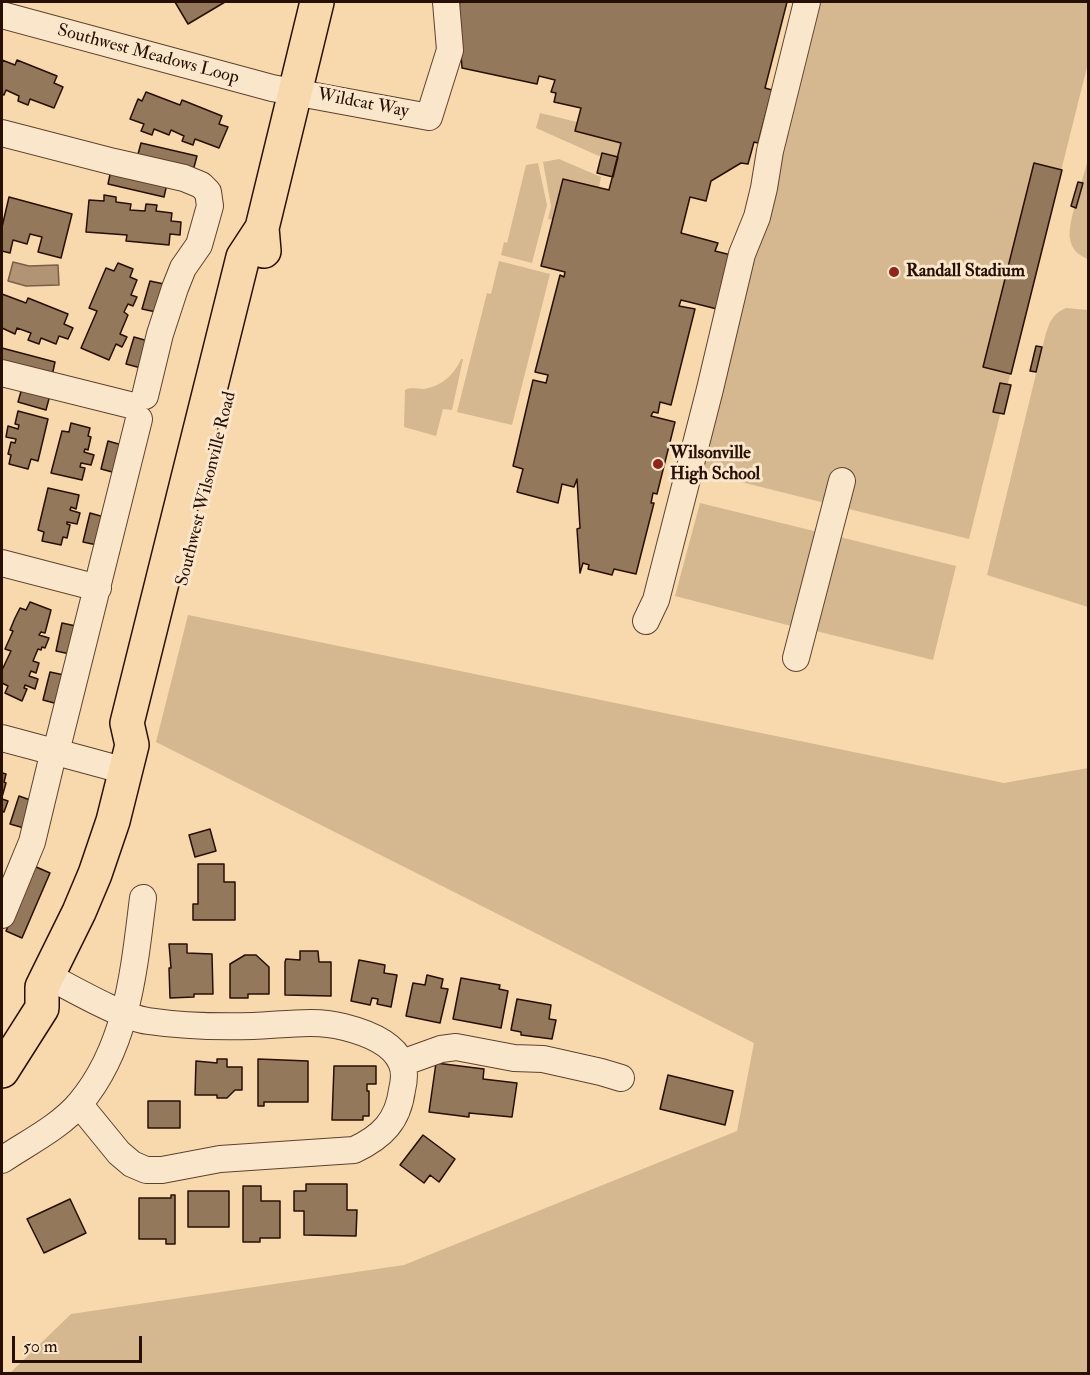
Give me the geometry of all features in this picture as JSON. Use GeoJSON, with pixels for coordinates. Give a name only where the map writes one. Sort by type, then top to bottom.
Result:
{"type":"FeatureCollection","features":[{"type":"Feature","properties":{"kind":"main road","name":"Southwest Wilsonville Road"},"geometry":{"type":"LineString","coordinates":[[2,1071],[42,1008],[45,981],[95,874],[113,821],[129,758],[147,727],[265,260],[262,228],[317,2]]}},
{"type":"Feature","properties":{"kind":"main road","name":"Southwest Wilsonville Road"},"geometry":{"type":"LineString","coordinates":[[2,1034],[23,1000],[45,981]]}},
{"type":"Feature","properties":{"kind":"street","name":"Wildcat Way"},"geometry":{"type":"LineString","coordinates":[[296,91],[429,117],[450,50],[446,2]]}},
{"type":"Feature","properties":{"kind":"street"},"geometry":{"type":"LineString","coordinates":[[646,621],[656,600],[742,254],[757,218],[770,150],[807,2]]}},
{"type":"Feature","properties":{"kind":"street","name":"Southwest Meadows Loop"},"geometry":{"type":"LineString","coordinates":[[2,15],[272,88],[296,91]]}},
{"type":"Feature","properties":{"kind":"street"},"geometry":{"type":"LineString","coordinates":[[2,133],[184,178],[201,185],[208,192],[210,206],[199,245],[183,268],[175,288],[138,407],[98,588],[32,842],[2,915]]}},
{"type":"Feature","properties":{"kind":"street"},"geometry":{"type":"LineString","coordinates":[[2,373],[138,407]]}},
{"type":"Feature","properties":{"kind":"street"},"geometry":{"type":"LineString","coordinates":[[796,658],[842,481]]}},
{"type":"Feature","properties":{"kind":"street"},"geometry":{"type":"LineString","coordinates":[[2,563],[98,588]]}},
{"type":"Feature","properties":{"kind":"street"},"geometry":{"type":"LineString","coordinates":[[2,738],[55,752],[129,758]]}},
{"type":"Feature","properties":{"kind":"street"},"geometry":{"type":"LineString","coordinates":[[2,1160],[52,1127],[79,1104],[102,1068],[125,1014],[133,976],[143,898]]}},
{"type":"Feature","properties":{"kind":"street"},"geometry":{"type":"LineString","coordinates":[[45,981],[146,1021],[193,1026],[296,1024],[341,1026],[370,1036],[388,1046],[402,1063],[404,1081],[394,1119],[383,1133],[354,1150],[220,1159],[162,1170],[146,1170],[132,1164],[119,1153],[79,1104]]}},
{"type":"Feature","properties":{"kind":"street"},"geometry":{"type":"LineString","coordinates":[[402,1063],[441,1049],[456,1047],[514,1058],[543,1059],[621,1078]]}},
{"type":"Feature","properties":{"kind":"shaded area","name":"Randall Stadium"},"geometry":{"type":"Polygon","coordinates":[[[819,2],[1088,2],[1088,63],[969,539],[701,472],[819,2]]]}},
{"type":"Feature","properties":{"kind":"shaded area"},"geometry":{"type":"Polygon","coordinates":[[[540,113],[577,122],[575,131],[621,143],[618,157],[603,153],[599,156],[536,128],[540,113]]]}},
{"type":"Feature","properties":{"kind":"shaded area"},"geometry":{"type":"Polygon","coordinates":[[[559,159],[601,177],[599,188],[563,179],[553,220],[548,219],[551,206],[543,162],[559,159]]]}},
{"type":"Feature","properties":{"kind":"shaded area"},"geometry":{"type":"Polygon","coordinates":[[[1088,159],[1088,259],[1074,249],[1070,232],[1073,211],[1088,159]]]}},
{"type":"Feature","properties":{"kind":"shaded area"},"geometry":{"type":"Polygon","coordinates":[[[538,163],[547,205],[532,263],[501,255],[504,242],[507,243],[526,165],[538,163]]]}},
{"type":"Feature","properties":{"kind":"shaded area"},"geometry":{"type":"Polygon","coordinates":[[[499,261],[550,274],[512,425],[457,412],[487,293],[491,294],[499,261]]]}},
{"type":"Feature","properties":{"kind":"shaded area"},"geometry":{"type":"Polygon","coordinates":[[[13,262],[29,266],[58,265],[59,285],[26,286],[8,281],[13,262]]]}},
{"type":"Feature","properties":{"kind":"shaded area"},"geometry":{"type":"Polygon","coordinates":[[[1066,308],[1088,310],[1088,607],[987,575],[1046,332],[1054,316],[1066,308]]]}},
{"type":"Feature","properties":{"kind":"shaded area"},"geometry":{"type":"Polygon","coordinates":[[[463,359],[452,410],[443,409],[436,436],[404,427],[405,390],[424,389],[442,382],[455,370],[463,359]]]}},
{"type":"Feature","properties":{"kind":"shaded area"},"geometry":{"type":"Polygon","coordinates":[[[700,503],[822,533],[799,628],[675,596],[700,503]]]}},
{"type":"Feature","properties":{"kind":"shaded area"},"geometry":{"type":"Polygon","coordinates":[[[836,536],[956,566],[933,660],[812,630],[836,536]]]}},
{"type":"Feature","properties":{"kind":"shaded area"},"geometry":{"type":"Polygon","coordinates":[[[188,615],[1004,783],[1088,768],[1088,1373],[10,1373],[71,1314],[404,1265],[737,1131],[754,1043],[156,742],[188,615]]]}},
{"type":"Feature","properties":{"kind":"building"},"geometry":{"type":"Polygon","coordinates":[[[175,2],[225,2],[188,24],[175,2]]]}},
{"type":"Feature","properties":{"kind":"building","name":"Wilsonville High School"},"geometry":{"type":"Polygon","coordinates":[[[460,2],[787,2],[765,88],[772,90],[758,143],[754,142],[748,164],[741,163],[711,181],[706,201],[690,197],[681,233],[718,243],[715,251],[731,255],[717,309],[681,300],[679,306],[695,309],[671,405],[660,402],[658,413],[653,412],[651,416],[675,422],[657,494],[653,493],[651,503],[654,503],[636,574],[614,569],[612,575],[588,569],[589,565],[583,563],[580,573],[577,479],[574,487],[562,484],[558,503],[517,492],[523,469],[513,466],[533,380],[546,383],[548,375],[535,372],[560,275],[564,277],[565,272],[541,266],[563,179],[609,190],[621,143],[575,131],[581,108],[554,102],[556,93],[551,92],[555,80],[539,76],[537,84],[462,68],[458,9],[460,2]]]}},
{"type":"Feature","properties":{"kind":"building"},"geometry":{"type":"Polygon","coordinates":[[[2,60],[15,65],[17,60],[57,76],[54,83],[63,87],[54,108],[30,99],[28,105],[18,101],[19,96],[6,90],[4,95],[2,94],[2,60]]]}},
{"type":"Feature","properties":{"kind":"building"},"geometry":{"type":"Polygon","coordinates":[[[146,92],[180,105],[182,100],[222,116],[219,124],[228,127],[219,148],[195,139],[193,145],[182,141],[184,136],[171,130],[169,135],[154,129],[152,135],[141,131],[144,124],[130,119],[138,99],[142,101],[146,92]]]}},
{"type":"Feature","properties":{"kind":"building"},"geometry":{"type":"Polygon","coordinates":[[[141,143],[197,156],[193,171],[137,158],[141,143]]]}},
{"type":"Feature","properties":{"kind":"building"},"geometry":{"type":"Polygon","coordinates":[[[602,153],[618,157],[613,177],[597,173],[602,153]]]}},
{"type":"Feature","properties":{"kind":"building"},"geometry":{"type":"Polygon","coordinates":[[[1034,163],[1062,170],[1011,374],[983,367],[1034,163]]]}},
{"type":"Feature","properties":{"kind":"building"},"geometry":{"type":"Polygon","coordinates":[[[111,170],[167,184],[164,197],[108,184],[111,170]]]}},
{"type":"Feature","properties":{"kind":"building"},"geometry":{"type":"Polygon","coordinates":[[[1078,182],[1083,183],[1076,208],[1071,206],[1078,182]]]}},
{"type":"Feature","properties":{"kind":"building"},"geometry":{"type":"Polygon","coordinates":[[[104,195],[116,197],[116,202],[131,204],[130,210],[145,211],[146,204],[157,205],[156,211],[172,213],[171,221],[181,222],[180,235],[170,234],[169,245],[126,241],[127,235],[86,232],[89,200],[104,201],[104,195]]]}},
{"type":"Feature","properties":{"kind":"building"},"geometry":{"type":"Polygon","coordinates":[[[9,197],[72,214],[61,258],[38,252],[42,237],[30,234],[27,244],[13,240],[10,253],[2,251],[2,227],[9,197]]]}},
{"type":"Feature","properties":{"kind":"building"},"geometry":{"type":"Polygon","coordinates":[[[118,263],[133,269],[130,277],[137,280],[131,295],[137,297],[133,306],[128,304],[124,312],[128,315],[120,334],[127,337],[122,347],[116,344],[109,360],[81,348],[97,311],[89,308],[106,268],[114,271],[118,263]]]}},
{"type":"Feature","properties":{"kind":"building"},"geometry":{"type":"Polygon","coordinates":[[[150,281],[164,284],[156,312],[142,309],[150,281]]]}},
{"type":"Feature","properties":{"kind":"building"},"geometry":{"type":"Polygon","coordinates":[[[2,294],[26,303],[28,298],[68,314],[64,324],[73,328],[68,339],[59,336],[56,344],[41,338],[39,344],[28,340],[31,333],[17,328],[15,334],[2,328],[2,294]]]}},
{"type":"Feature","properties":{"kind":"building"},"geometry":{"type":"Polygon","coordinates":[[[134,337],[148,341],[141,368],[126,364],[134,337]]]}},
{"type":"Feature","properties":{"kind":"building"},"geometry":{"type":"Polygon","coordinates":[[[1036,346],[1042,347],[1036,372],[1030,371],[1036,346]]]}},
{"type":"Feature","properties":{"kind":"building"},"geometry":{"type":"Polygon","coordinates":[[[2,348],[55,362],[52,376],[2,363],[2,348]]]}},
{"type":"Feature","properties":{"kind":"building"},"geometry":{"type":"Polygon","coordinates":[[[1000,383],[1011,385],[1004,414],[993,412],[1000,383]]]}},
{"type":"Feature","properties":{"kind":"building"},"geometry":{"type":"Polygon","coordinates":[[[22,388],[50,395],[46,410],[18,402],[22,388]]]}},
{"type":"Feature","properties":{"kind":"building"},"geometry":{"type":"Polygon","coordinates":[[[18,411],[48,419],[38,461],[31,459],[28,469],[9,464],[11,455],[8,454],[11,442],[15,443],[16,439],[6,437],[8,426],[18,429],[19,425],[15,424],[18,411]]]}},
{"type":"Feature","properties":{"kind":"building"},"geometry":{"type":"Polygon","coordinates":[[[71,423],[90,428],[88,436],[91,437],[88,450],[85,449],[84,452],[94,455],[91,465],[81,463],[80,467],[85,468],[82,480],[51,473],[62,431],[69,432],[71,423]]]}},
{"type":"Feature","properties":{"kind":"building"},"geometry":{"type":"Polygon","coordinates":[[[108,441],[122,445],[116,473],[101,469],[108,441]]]}},
{"type":"Feature","properties":{"kind":"building"},"geometry":{"type":"Polygon","coordinates":[[[48,488],[79,495],[76,509],[71,507],[70,510],[80,513],[77,524],[67,522],[70,525],[67,538],[63,537],[61,545],[42,541],[44,532],[38,530],[48,488]]]}},
{"type":"Feature","properties":{"kind":"building"},"geometry":{"type":"Polygon","coordinates":[[[90,513],[104,517],[97,545],[83,542],[90,513]]]}},
{"type":"Feature","properties":{"kind":"building"},"geometry":{"type":"Polygon","coordinates":[[[30,602],[51,610],[45,633],[41,632],[39,635],[49,638],[45,648],[38,649],[33,661],[39,663],[36,673],[31,671],[29,676],[38,679],[35,689],[25,685],[24,688],[27,689],[22,701],[5,693],[8,686],[2,683],[2,670],[11,651],[5,649],[13,631],[10,630],[20,608],[26,610],[30,602]]]}},
{"type":"Feature","properties":{"kind":"building"},"geometry":{"type":"Polygon","coordinates":[[[62,623],[76,626],[70,654],[56,651],[62,623]]]}},
{"type":"Feature","properties":{"kind":"building"},"geometry":{"type":"Polygon","coordinates":[[[50,672],[64,675],[58,704],[43,700],[50,672]]]}},
{"type":"Feature","properties":{"kind":"building"},"geometry":{"type":"Polygon","coordinates":[[[2,773],[6,774],[4,782],[6,783],[2,797],[2,773]]]}},
{"type":"Feature","properties":{"kind":"building"},"geometry":{"type":"Polygon","coordinates":[[[19,796],[33,801],[24,828],[10,824],[19,796]]]}},
{"type":"Feature","properties":{"kind":"building"},"geometry":{"type":"Polygon","coordinates":[[[2,799],[8,801],[4,812],[2,811],[2,799]]]}},
{"type":"Feature","properties":{"kind":"building"},"geometry":{"type":"Polygon","coordinates":[[[210,829],[216,851],[195,857],[189,835],[210,829]]]}},
{"type":"Feature","properties":{"kind":"building"},"geometry":{"type":"Polygon","coordinates":[[[198,864],[224,864],[224,882],[235,882],[235,920],[193,920],[193,904],[198,904],[198,864]]]}},
{"type":"Feature","properties":{"kind":"building"},"geometry":{"type":"Polygon","coordinates":[[[34,866],[50,873],[22,938],[6,931],[34,866]]]}},
{"type":"Feature","properties":{"kind":"building"},"geometry":{"type":"Polygon","coordinates":[[[169,944],[187,944],[187,953],[212,954],[213,994],[170,998],[169,944]]]}},
{"type":"Feature","properties":{"kind":"building"},"geometry":{"type":"Polygon","coordinates":[[[300,951],[318,951],[319,962],[331,962],[331,996],[285,995],[286,959],[300,960],[300,951]]]}},
{"type":"Feature","properties":{"kind":"building"},"geometry":{"type":"Polygon","coordinates":[[[245,955],[256,955],[269,967],[269,994],[248,994],[248,998],[230,998],[230,964],[245,955]]]}},
{"type":"Feature","properties":{"kind":"building"},"geometry":{"type":"Polygon","coordinates":[[[359,960],[385,965],[384,973],[397,975],[391,1007],[377,1004],[378,999],[372,998],[370,1005],[351,1001],[359,960]]]}},
{"type":"Feature","properties":{"kind":"building"},"geometry":{"type":"Polygon","coordinates":[[[427,975],[443,979],[441,988],[448,989],[440,1023],[406,1016],[413,983],[425,985],[427,975]]]}},
{"type":"Feature","properties":{"kind":"building"},"geometry":{"type":"Polygon","coordinates":[[[461,978],[500,985],[499,989],[508,991],[501,1028],[453,1019],[461,978]]]}},
{"type":"Feature","properties":{"kind":"building"},"geometry":{"type":"Polygon","coordinates":[[[517,999],[551,1005],[549,1019],[556,1020],[552,1039],[521,1035],[521,1032],[511,1030],[517,999]]]}},
{"type":"Feature","properties":{"kind":"building"},"geometry":{"type":"Polygon","coordinates":[[[217,1059],[227,1059],[227,1067],[242,1067],[242,1090],[235,1090],[227,1098],[217,1098],[217,1095],[195,1095],[196,1061],[217,1063],[217,1059]]]}},
{"type":"Feature","properties":{"kind":"building"},"geometry":{"type":"Polygon","coordinates":[[[258,1059],[308,1061],[308,1102],[264,1102],[264,1106],[258,1106],[258,1059]]]}},
{"type":"Feature","properties":{"kind":"building"},"geometry":{"type":"Polygon","coordinates":[[[436,1063],[484,1069],[483,1079],[517,1083],[512,1117],[469,1113],[469,1117],[429,1112],[436,1063]]]}},
{"type":"Feature","properties":{"kind":"building"},"geometry":{"type":"Polygon","coordinates":[[[334,1066],[376,1066],[376,1084],[367,1084],[369,1116],[363,1116],[363,1120],[332,1120],[334,1066]]]}},
{"type":"Feature","properties":{"kind":"building"},"geometry":{"type":"Polygon","coordinates":[[[668,1075],[733,1091],[725,1125],[660,1109],[668,1075]]]}},
{"type":"Feature","properties":{"kind":"building"},"geometry":{"type":"Polygon","coordinates":[[[148,1101],[180,1101],[180,1128],[148,1128],[148,1101]]]}},
{"type":"Feature","properties":{"kind":"building"},"geometry":{"type":"Polygon","coordinates":[[[423,1135],[455,1159],[439,1182],[430,1175],[424,1183],[400,1165],[423,1135]]]}},
{"type":"Feature","properties":{"kind":"building"},"geometry":{"type":"Polygon","coordinates":[[[306,1184],[347,1184],[347,1210],[357,1210],[356,1236],[304,1235],[304,1211],[294,1211],[294,1191],[306,1191],[306,1184]]]}},
{"type":"Feature","properties":{"kind":"building"},"geometry":{"type":"Polygon","coordinates":[[[243,1186],[261,1186],[261,1201],[280,1201],[280,1238],[260,1238],[260,1242],[243,1242],[243,1186]]]}},
{"type":"Feature","properties":{"kind":"building"},"geometry":{"type":"Polygon","coordinates":[[[188,1191],[229,1191],[229,1227],[188,1227],[188,1191]]]}},
{"type":"Feature","properties":{"kind":"building"},"geometry":{"type":"Polygon","coordinates":[[[171,1195],[175,1195],[175,1244],[166,1244],[166,1239],[139,1239],[139,1198],[171,1198],[171,1195]]]}},
{"type":"Feature","properties":{"kind":"building"},"geometry":{"type":"Polygon","coordinates":[[[70,1199],[86,1233],[44,1253],[27,1219],[70,1199]]]}},
{"type":"Feature","properties":{"kind":"place","name":"Randall Stadium"},"geometry":{"type":"Point","coordinates":[894,272]}},
{"type":"Feature","properties":{"kind":"place","name":"Wilsonville High School"},"geometry":{"type":"Point","coordinates":[658,464]}}]}
